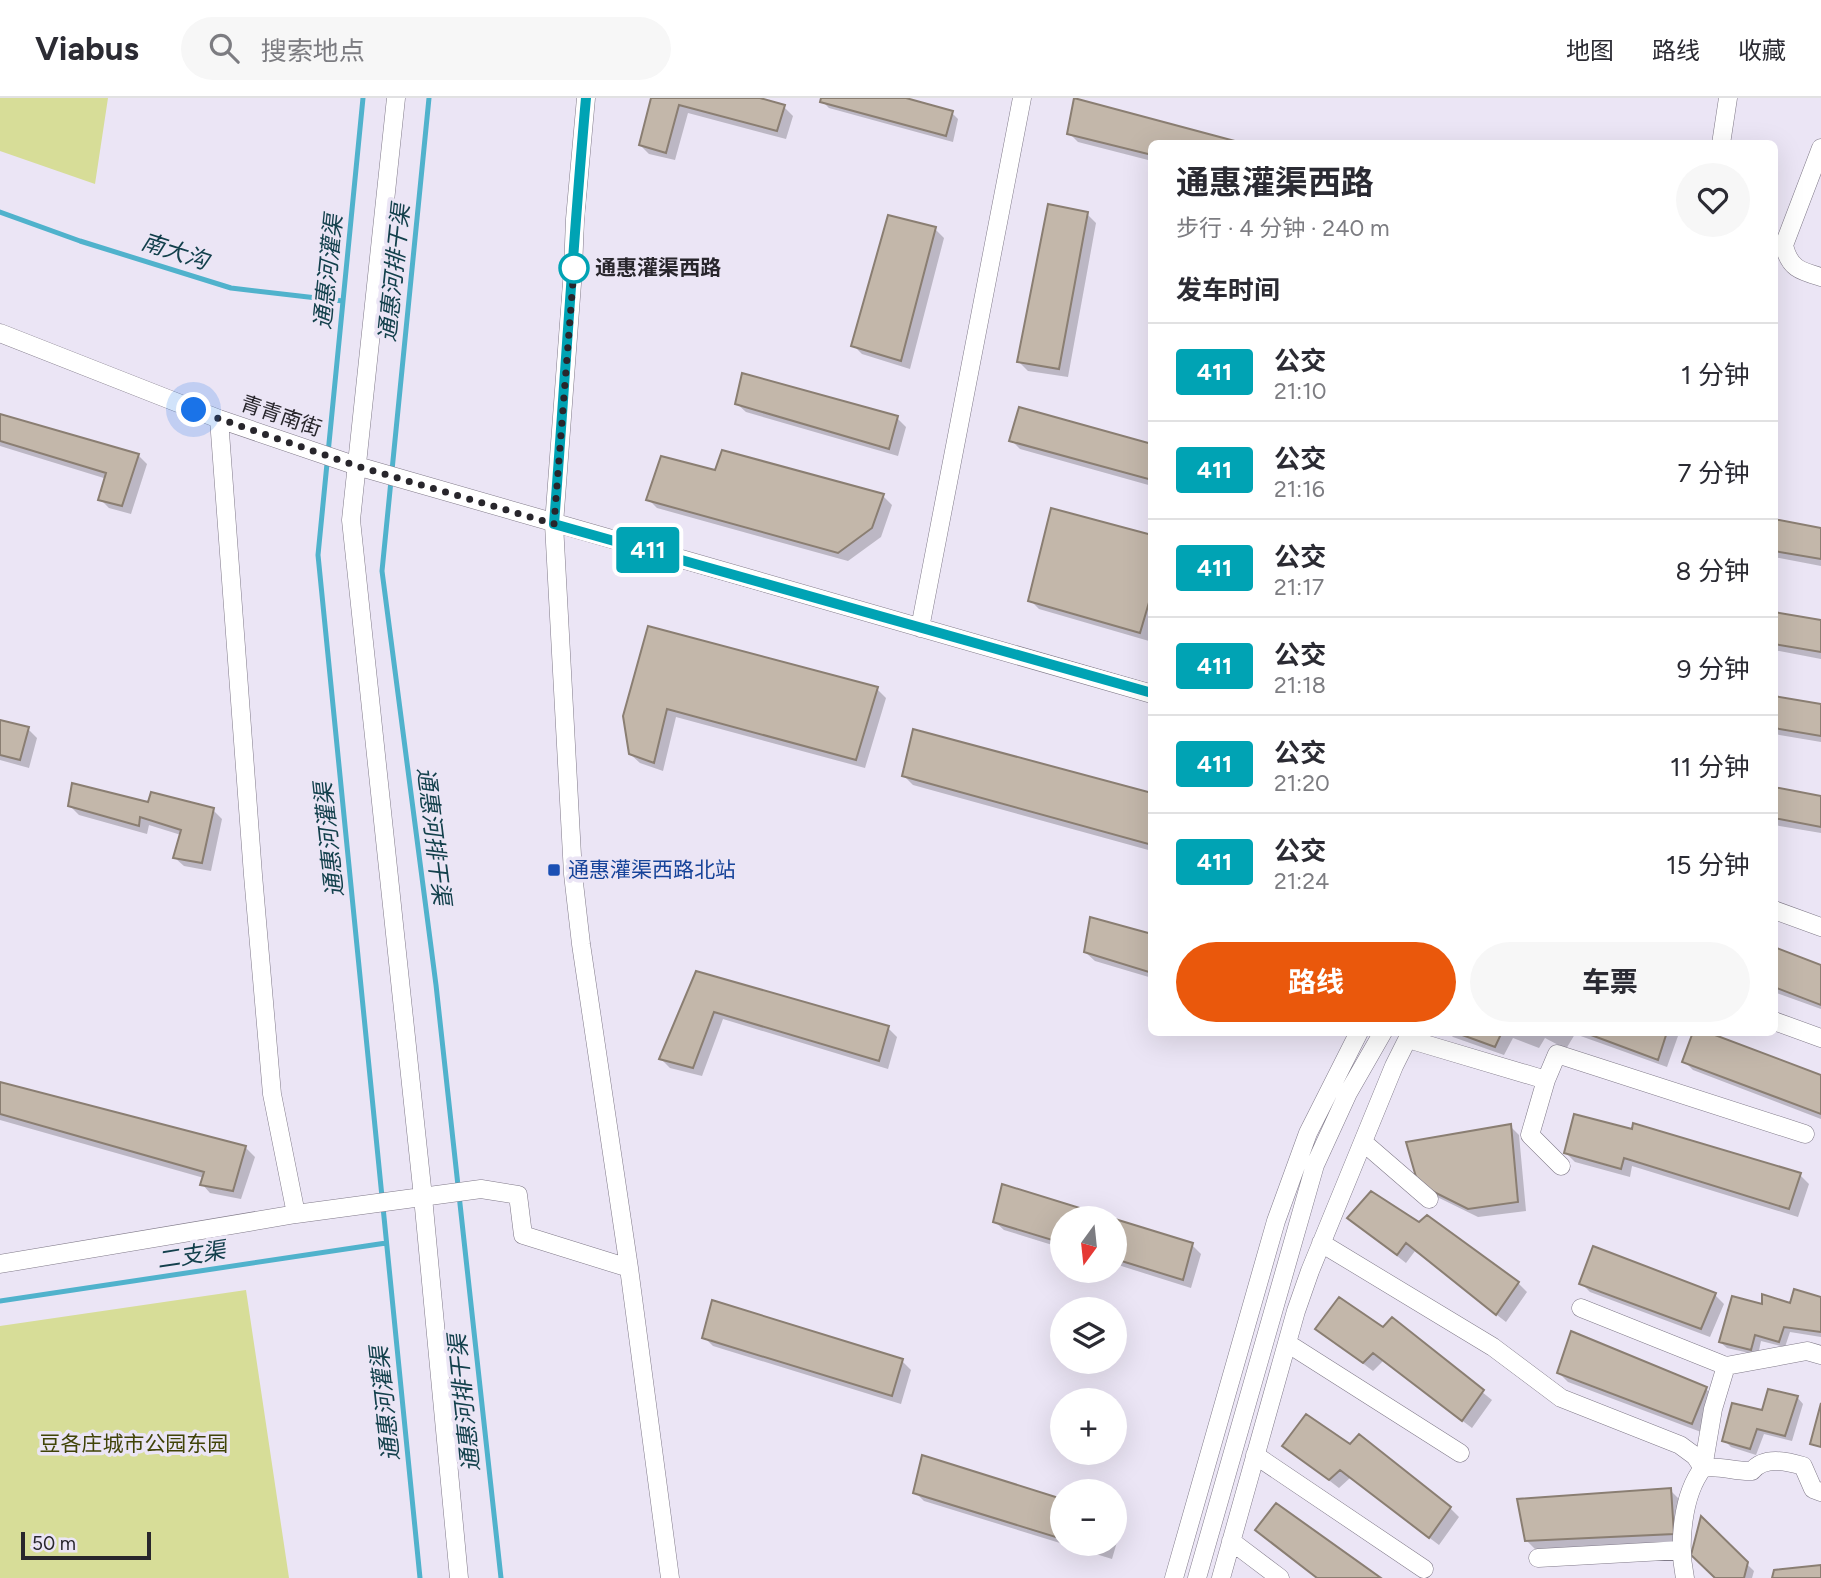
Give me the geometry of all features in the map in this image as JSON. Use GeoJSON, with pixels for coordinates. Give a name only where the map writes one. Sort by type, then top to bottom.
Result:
{"type":"FeatureCollection","features":[{"type":"Feature","properties":{"kind":"street"},"geometry":{"type":"LineString","coordinates":[[396,98],[351,520],[423,1197],[459,1578]]}},
{"type":"Feature","properties":{"kind":"street"},"geometry":{"type":"LineString","coordinates":[[586,98],[554,524],[573,874],[670,1578]]}},
{"type":"Feature","properties":{"kind":"street"},"geometry":{"type":"LineString","coordinates":[[920,628],[1022,98]]}},
{"type":"Feature","properties":{"kind":"street"},"geometry":{"type":"LineString","coordinates":[[1722,140],[1728,98]]}},
{"type":"Feature","properties":{"kind":"street"},"geometry":{"type":"LineString","coordinates":[[1821,148],[1784,245],[1793,265],[1799,271],[1821,276]]}},
{"type":"Feature","properties":{"kind":"street","name":"青青南街"},"geometry":{"type":"LineString","coordinates":[[0,333],[219,419],[357,466],[1148,693]]}},
{"type":"Feature","properties":{"kind":"street"},"geometry":{"type":"LineString","coordinates":[[219,419],[272,1094],[296,1214]]}},
{"type":"Feature","properties":{"kind":"street"},"geometry":{"type":"LineString","coordinates":[[1778,911],[1821,927]]}},
{"type":"Feature","properties":{"kind":"street"},"geometry":{"type":"LineString","coordinates":[[1778,1022],[1821,1038]]}},
{"type":"Feature","properties":{"kind":"street"},"geometry":{"type":"LineString","coordinates":[[1174,1578],[1276,1221],[1308,1133],[1357,1036]]}},
{"type":"Feature","properties":{"kind":"street"},"geometry":{"type":"LineString","coordinates":[[1197,1578],[1315,1165],[1348,1093],[1381,1036]]}},
{"type":"Feature","properties":{"kind":"street"},"geometry":{"type":"LineString","coordinates":[[1221,1578],[1296,1311],[1321,1243],[1409,1036],[1546,1080]]}},
{"type":"Feature","properties":{"kind":"street"},"geometry":{"type":"LineString","coordinates":[[1561,1166],[1530,1135],[1546,1080],[1557,1054],[1805,1134]]}},
{"type":"Feature","properties":{"kind":"street"},"geometry":{"type":"LineString","coordinates":[[1363,1142],[1429,1199]]}},
{"type":"Feature","properties":{"kind":"street"},"geometry":{"type":"LineString","coordinates":[[0,1264],[296,1214],[481,1189],[518,1195],[523,1235],[629,1268]]}},
{"type":"Feature","properties":{"kind":"street"},"geometry":{"type":"LineString","coordinates":[[1321,1243],[1493,1347],[1561,1398],[1680,1446],[1695,1456],[1703,1468]]}},
{"type":"Feature","properties":{"kind":"street"},"geometry":{"type":"LineString","coordinates":[[1581,1308],[1726,1366],[1807,1351],[1821,1353]]}},
{"type":"Feature","properties":{"kind":"street"},"geometry":{"type":"LineString","coordinates":[[1287,1343],[1460,1453]]}},
{"type":"Feature","properties":{"kind":"street"},"geometry":{"type":"LineString","coordinates":[[1685,1578],[1681,1563],[1683,1528],[1695,1478],[1703,1468],[1713,1409],[1726,1366]]}},
{"type":"Feature","properties":{"kind":"street"},"geometry":{"type":"LineString","coordinates":[[1255,1455],[1424,1569]]}},
{"type":"Feature","properties":{"kind":"street"},"geometry":{"type":"LineString","coordinates":[[1703,1468],[1715,1466],[1735,1472],[1752,1471],[1757,1464],[1770,1461],[1795,1464],[1803,1466],[1813,1489],[1821,1492]]}},
{"type":"Feature","properties":{"kind":"street"},"geometry":{"type":"LineString","coordinates":[[1231,1541],[1280,1578]]}},
{"type":"Feature","properties":{"kind":"street"},"geometry":{"type":"LineString","coordinates":[[1538,1558],[1682,1550]]}},
{"type":"Feature","properties":{"kind":"green space"},"geometry":{"type":"Polygon","coordinates":[[[0,98],[108,98],[95,184],[0,151],[0,98]]]}},
{"type":"Feature","properties":{"kind":"green space","name":"豆各庄城市公园东园"},"geometry":{"type":"Polygon","coordinates":[[[246,1290],[289,1578],[0,1578],[0,1326],[246,1290]]]}},
{"type":"Feature","properties":{"kind":"building"},"geometry":{"type":"Polygon","coordinates":[[[651,98],[760,98],[785,105],[777,131],[679,105],[666,153],[639,145],[651,98]]]}},
{"type":"Feature","properties":{"kind":"building"},"geometry":{"type":"Polygon","coordinates":[[[821,98],[906,98],[953,111],[946,136],[820,102],[821,98]]]}},
{"type":"Feature","properties":{"kind":"building"},"geometry":{"type":"Polygon","coordinates":[[[1074,98],[1231,140],[1148,140],[1148,154],[1067,134],[1074,98]]]}},
{"type":"Feature","properties":{"kind":"building"},"geometry":{"type":"Polygon","coordinates":[[[1048,204],[1088,212],[1059,369],[1017,362],[1048,204]]]}},
{"type":"Feature","properties":{"kind":"building"},"geometry":{"type":"Polygon","coordinates":[[[888,215],[936,227],[901,361],[851,346],[888,215]]]}},
{"type":"Feature","properties":{"kind":"building"},"geometry":{"type":"Polygon","coordinates":[[[742,373],[898,416],[889,449],[735,404],[742,373]]]}},
{"type":"Feature","properties":{"kind":"building"},"geometry":{"type":"Polygon","coordinates":[[[1019,407],[1148,443],[1148,479],[1009,441],[1019,407]]]}},
{"type":"Feature","properties":{"kind":"building"},"geometry":{"type":"Polygon","coordinates":[[[0,414],[139,454],[122,506],[98,500],[106,473],[0,441],[0,414]]]}},
{"type":"Feature","properties":{"kind":"building"},"geometry":{"type":"Polygon","coordinates":[[[722,450],[884,494],[872,528],[838,553],[646,500],[661,456],[715,470],[722,450]]]}},
{"type":"Feature","properties":{"kind":"building"},"geometry":{"type":"Polygon","coordinates":[[[1051,508],[1148,534],[1148,606],[1140,633],[1028,601],[1051,508]]]}},
{"type":"Feature","properties":{"kind":"building"},"geometry":{"type":"Polygon","coordinates":[[[1778,520],[1821,528],[1821,559],[1778,552],[1778,520]]]}},
{"type":"Feature","properties":{"kind":"building"},"geometry":{"type":"Polygon","coordinates":[[[1778,613],[1821,620],[1821,652],[1778,645],[1778,613]]]}},
{"type":"Feature","properties":{"kind":"building"},"geometry":{"type":"Polygon","coordinates":[[[648,626],[878,687],[856,760],[667,709],[654,763],[629,754],[623,716],[648,626]]]}},
{"type":"Feature","properties":{"kind":"building"},"geometry":{"type":"Polygon","coordinates":[[[1778,697],[1821,704],[1821,736],[1778,729],[1778,697]]]}},
{"type":"Feature","properties":{"kind":"building"},"geometry":{"type":"Polygon","coordinates":[[[0,720],[29,727],[20,760],[0,755],[0,720]]]}},
{"type":"Feature","properties":{"kind":"building"},"geometry":{"type":"Polygon","coordinates":[[[913,729],[1148,792],[1148,844],[902,776],[913,729]]]}},
{"type":"Feature","properties":{"kind":"building"},"geometry":{"type":"Polygon","coordinates":[[[72,783],[148,802],[151,792],[214,808],[202,863],[173,858],[181,830],[140,817],[139,826],[68,806],[72,783]]]}},
{"type":"Feature","properties":{"kind":"building"},"geometry":{"type":"Polygon","coordinates":[[[1778,788],[1821,796],[1821,827],[1778,819],[1778,788]]]}},
{"type":"Feature","properties":{"kind":"building"},"geometry":{"type":"Polygon","coordinates":[[[1090,917],[1148,933],[1148,972],[1084,952],[1090,917]]]}},
{"type":"Feature","properties":{"kind":"building"},"geometry":{"type":"Polygon","coordinates":[[[1778,949],[1821,965],[1821,1005],[1778,989],[1778,949]]]}},
{"type":"Feature","properties":{"kind":"building"},"geometry":{"type":"Polygon","coordinates":[[[696,971],[889,1026],[879,1061],[714,1012],[693,1068],[659,1059],[696,971]]]}},
{"type":"Feature","properties":{"kind":"building"},"geometry":{"type":"Polygon","coordinates":[[[1465,1036],[1500,1036],[1495,1047],[1465,1036]]]}},
{"type":"Feature","properties":{"kind":"building"},"geometry":{"type":"Polygon","coordinates":[[[1594,1036],[1666,1036],[1658,1060],[1594,1036]]]}},
{"type":"Feature","properties":{"kind":"building"},"geometry":{"type":"Polygon","coordinates":[[[1692,1036],[1718,1036],[1821,1075],[1821,1114],[1682,1062],[1692,1036]]]}},
{"type":"Feature","properties":{"kind":"building"},"geometry":{"type":"Polygon","coordinates":[[[0,1082],[246,1146],[233,1191],[200,1185],[204,1172],[0,1114],[0,1082]]]}},
{"type":"Feature","properties":{"kind":"building"},"geometry":{"type":"Polygon","coordinates":[[[1574,1114],[1632,1129],[1633,1123],[1801,1173],[1789,1209],[1624,1158],[1621,1169],[1564,1153],[1574,1114]]]}},
{"type":"Feature","properties":{"kind":"building"},"geometry":{"type":"Polygon","coordinates":[[[1511,1124],[1518,1202],[1468,1209],[1418,1184],[1406,1142],[1511,1124]]]}},
{"type":"Feature","properties":{"kind":"building"},"geometry":{"type":"Polygon","coordinates":[[[1002,1184],[1073,1206],[1050,1206],[1050,1239],[993,1222],[1002,1184]]]}},
{"type":"Feature","properties":{"kind":"building"},"geometry":{"type":"Polygon","coordinates":[[[1371,1191],[1419,1222],[1427,1215],[1519,1282],[1496,1315],[1406,1243],[1397,1255],[1347,1218],[1371,1191]]]}},
{"type":"Feature","properties":{"kind":"building"},"geometry":{"type":"Polygon","coordinates":[[[1127,1223],[1193,1243],[1183,1280],[1127,1263],[1127,1223]]]}},
{"type":"Feature","properties":{"kind":"building"},"geometry":{"type":"Polygon","coordinates":[[[1593,1246],[1716,1293],[1701,1329],[1579,1284],[1593,1246]]]}},
{"type":"Feature","properties":{"kind":"building"},"geometry":{"type":"Polygon","coordinates":[[[1794,1289],[1821,1297],[1821,1332],[1784,1327],[1779,1342],[1755,1335],[1751,1350],[1719,1342],[1732,1296],[1762,1304],[1762,1294],[1790,1303],[1794,1289]]]}},
{"type":"Feature","properties":{"kind":"building"},"geometry":{"type":"Polygon","coordinates":[[[1339,1297],[1383,1327],[1392,1317],[1484,1390],[1462,1421],[1373,1353],[1363,1363],[1315,1329],[1339,1297]]]}},
{"type":"Feature","properties":{"kind":"building"},"geometry":{"type":"Polygon","coordinates":[[[712,1300],[903,1359],[892,1396],[702,1338],[712,1300]]]}},
{"type":"Feature","properties":{"kind":"building"},"geometry":{"type":"Polygon","coordinates":[[[1571,1331],[1707,1387],[1692,1424],[1557,1373],[1571,1331]]]}},
{"type":"Feature","properties":{"kind":"building"},"geometry":{"type":"Polygon","coordinates":[[[1768,1389],[1798,1396],[1785,1436],[1757,1429],[1750,1449],[1722,1441],[1732,1403],[1762,1410],[1768,1389]]]}},
{"type":"Feature","properties":{"kind":"building"},"geometry":{"type":"Polygon","coordinates":[[[1821,1403],[1821,1447],[1810,1444],[1821,1403]]]}},
{"type":"Feature","properties":{"kind":"building"},"geometry":{"type":"Polygon","coordinates":[[[1306,1414],[1350,1444],[1359,1434],[1451,1507],[1429,1538],[1340,1470],[1329,1480],[1282,1446],[1306,1414]]]}},
{"type":"Feature","properties":{"kind":"building"},"geometry":{"type":"Polygon","coordinates":[[[922,1455],[1050,1495],[1050,1535],[913,1493],[922,1455]]]}},
{"type":"Feature","properties":{"kind":"building"},"geometry":{"type":"Polygon","coordinates":[[[1671,1488],[1674,1534],[1525,1541],[1517,1499],[1671,1488]]]}},
{"type":"Feature","properties":{"kind":"building"},"geometry":{"type":"Polygon","coordinates":[[[1276,1503],[1381,1578],[1317,1578],[1255,1530],[1276,1503]]]}},
{"type":"Feature","properties":{"kind":"building"},"geometry":{"type":"Polygon","coordinates":[[[1701,1516],[1748,1562],[1744,1578],[1715,1578],[1691,1555],[1701,1516]]]}},
{"type":"Feature","properties":{"kind":"building"},"geometry":{"type":"Polygon","coordinates":[[[1821,1565],[1821,1578],[1772,1578],[1774,1570],[1821,1565]]]}},
{"type":"Feature","properties":{"kind":"waterway","name":"通惠河灌渠"},"geometry":{"type":"LineString","coordinates":[[363,98],[318,555],[420,1578]]}},
{"type":"Feature","properties":{"kind":"waterway","name":"通惠河排干渠"},"geometry":{"type":"LineString","coordinates":[[429,98],[382,571],[436,985],[501,1578]]}},
{"type":"Feature","properties":{"kind":"waterway","name":"南大沟"},"geometry":{"type":"LineString","coordinates":[[0,212],[80,241],[231,288],[343,301]]}},
{"type":"Feature","properties":{"kind":"waterway","name":"二支渠"},"geometry":{"type":"LineString","coordinates":[[0,1301],[386,1243]]}},
{"type":"Feature","properties":{"kind":"bus line","name":"411"},"geometry":{"type":"LineString","coordinates":[[586,98],[554,524],[1148,692]]}},
{"type":"Feature","properties":{"kind":"place","name":"通惠灌渠西路"},"geometry":{"type":"Point","coordinates":[574,268]}},
{"type":"Feature","properties":{"kind":"place","name":"通惠灌渠西路北站"},"geometry":{"type":"Point","coordinates":[554,870]}},
{"type":"Feature","properties":{"kind":"route"},"geometry":{"type":"LineString","coordinates":[[194,410],[357,466],[554,524],[574,268]]}}]}
